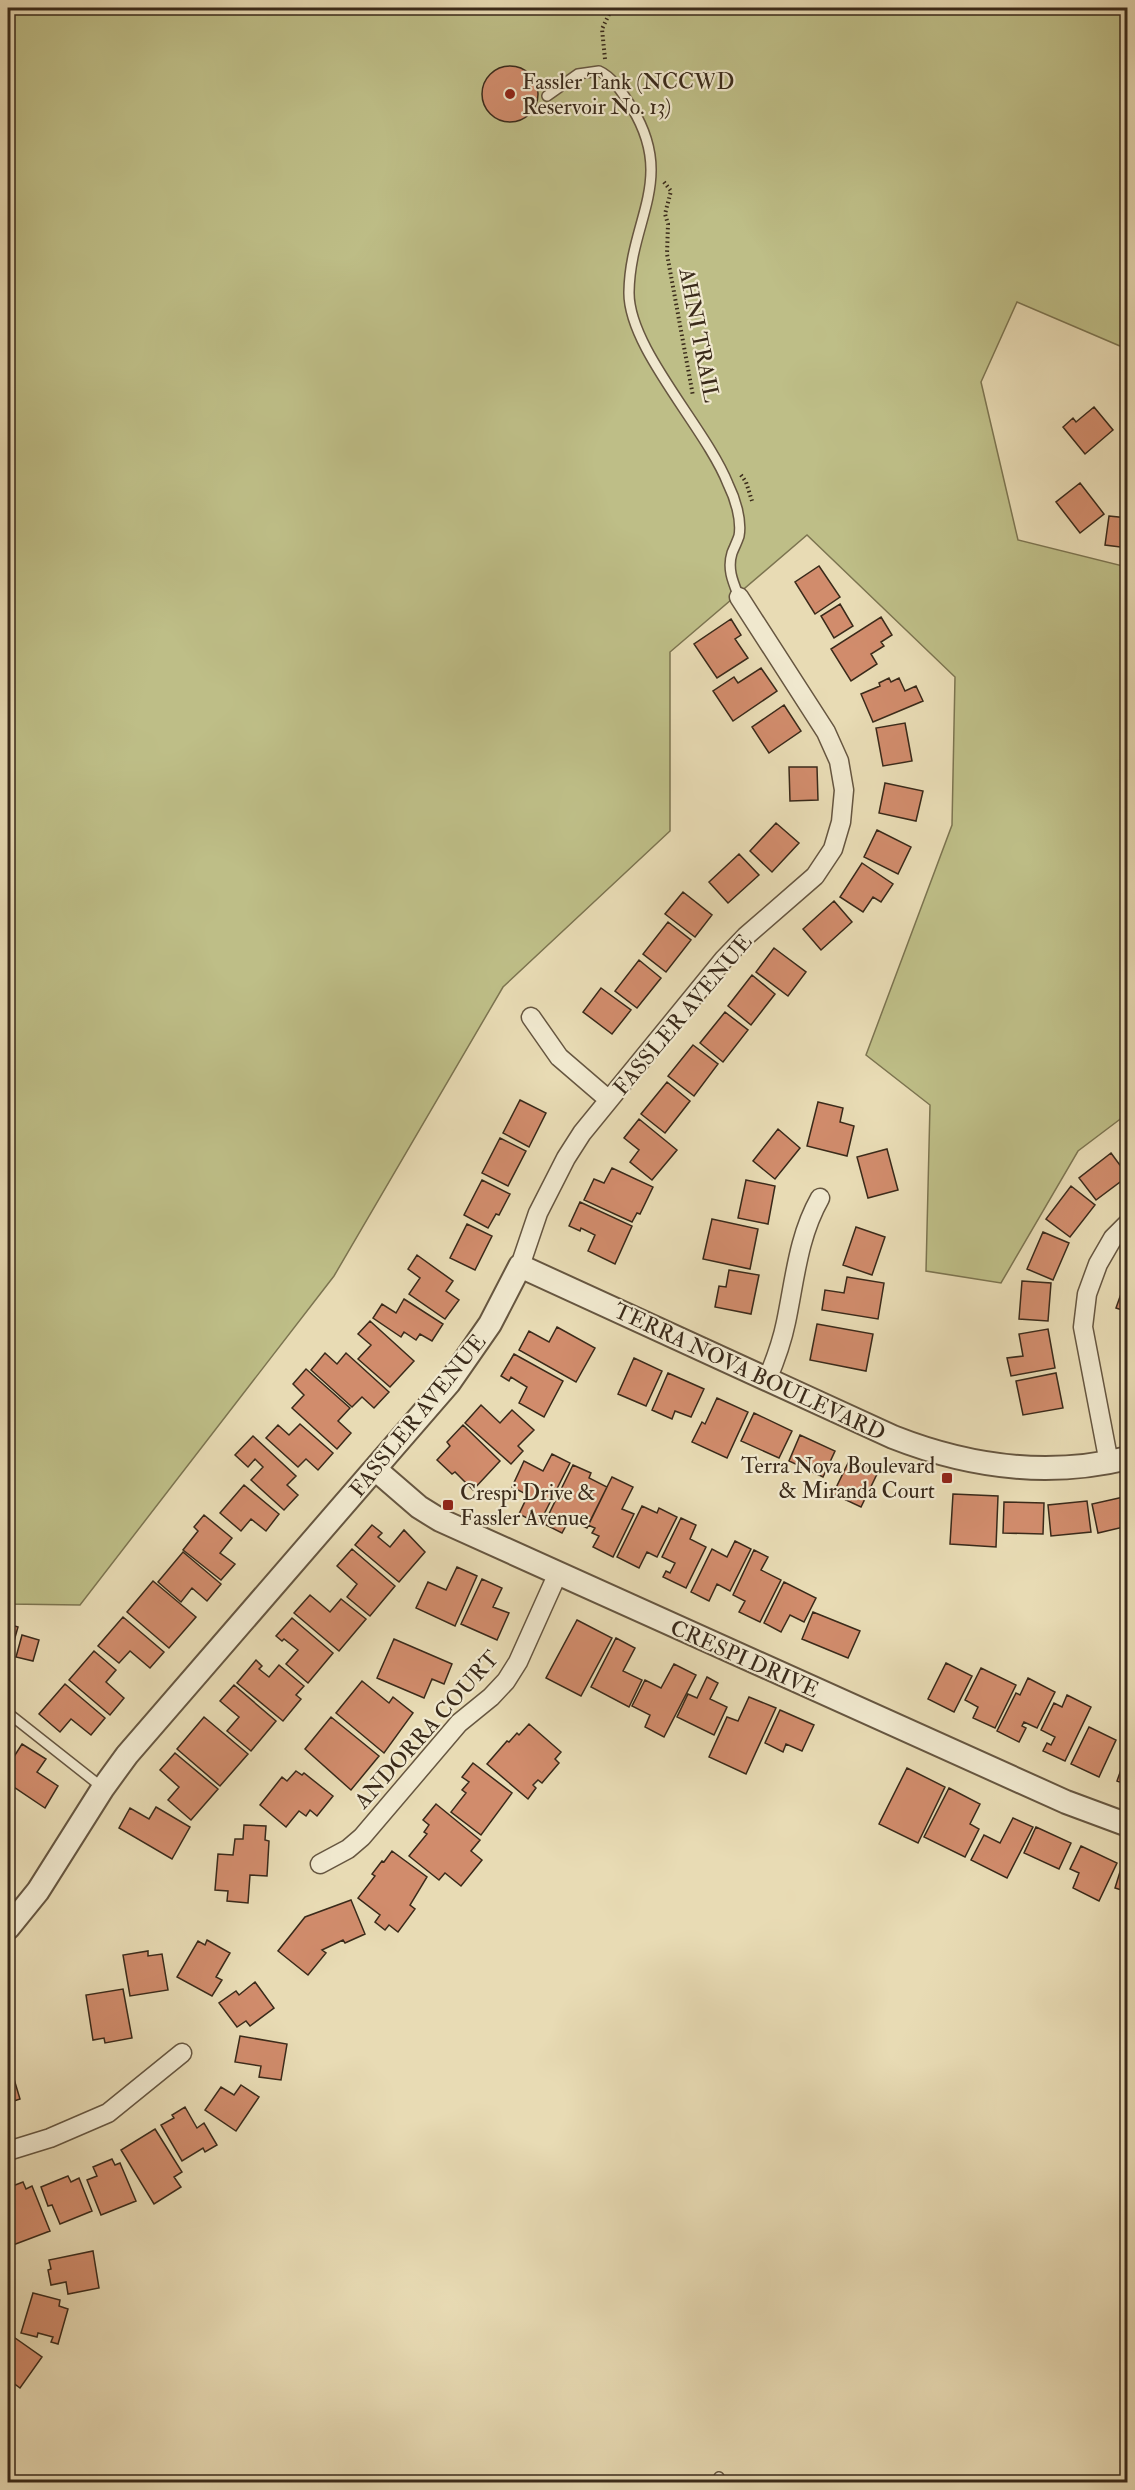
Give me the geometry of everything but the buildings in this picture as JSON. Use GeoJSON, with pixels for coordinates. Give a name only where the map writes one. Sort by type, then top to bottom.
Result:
{"type":"FeatureCollection","features":[{"type":"Feature","properties":{"kind":"street","name":"FASSLER AVENUE"},"geometry":{"type":"LineString","coordinates":[[8,1928],[38,1891],[103,1788],[127,1755],[375,1469],[472,1353],[520,1266],[550,1185],[582,1133],[724,959],[746,936],[815,876],[833,849],[842,822],[844,790],[839,761],[826,732],[739,597]]}},
{"type":"Feature","properties":{"kind":"street"},"geometry":{"type":"LineString","coordinates":[[531,1017],[559,1057],[609,1100]]}},
{"type":"Feature","properties":{"kind":"street"},"geometry":{"type":"LineString","coordinates":[[767,1380],[786,1324],[800,1247],[811,1213],[820,1198]]}},
{"type":"Feature","properties":{"kind":"street"},"geometry":{"type":"LineString","coordinates":[[1118,1460],[1083,1327],[1088,1294],[1098,1263],[1113,1238],[1128,1223]]}},
{"type":"Feature","properties":{"kind":"street","name":"TERRA NOVA BOULEVARD"},"geometry":{"type":"LineString","coordinates":[[520,1266],[893,1437],[930,1451],[1003,1467],[1074,1467],[1118,1460]]}},
{"type":"Feature","properties":{"kind":"street","name":"CRESPI DRIVE"},"geometry":{"type":"LineString","coordinates":[[375,1469],[419,1507],[441,1520],[1066,1802],[1128,1826]]}},
{"type":"Feature","properties":{"kind":"street","name":"ANDORRA COURT"},"geometry":{"type":"LineString","coordinates":[[320,1864],[348,1849],[362,1837],[459,1723],[491,1697],[506,1681],[518,1662],[558,1573]]}},
{"type":"Feature","properties":{"kind":"street"},"geometry":{"type":"LineString","coordinates":[[8,2151],[50,2138],[108,2113],[182,2053]]}},
{"type":"Feature","properties":{"kind":"lane"},"geometry":{"type":"LineString","coordinates":[[547,96],[566,81],[585,72],[599,71],[607,77]]}},
{"type":"Feature","properties":{"kind":"lane","name":"FASSLER AVENUE"},"geometry":{"type":"LineString","coordinates":[[607,77],[628,101],[642,126],[649,145],[652,166],[649,200],[632,267],[629,291],[631,311],[638,332],[647,348],[722,468],[735,503],[739,535],[729,564],[731,578],[739,597]]}},
{"type":"Feature","properties":{"kind":"lane"},"geometry":{"type":"LineString","coordinates":[[8,1713],[103,1788]]}},
{"type":"Feature","properties":{"kind":"path"},"geometry":{"type":"LineString","coordinates":[[607,77],[602,29],[612,8]]}},
{"type":"Feature","properties":{"kind":"path","name":"AHNI TRAIL"},"geometry":{"type":"LineString","coordinates":[[652,166],[671,191],[665,214],[668,224],[668,254],[675,303],[695,402]]}},
{"type":"Feature","properties":{"kind":"path"},"geometry":{"type":"LineString","coordinates":[[739,473],[746,482],[752,504],[739,535]]}},
{"type":"Feature","properties":{"kind":"green space"},"geometry":{"type":"Polygon","coordinates":[[[8,8],[1127,8],[1127,349],[1017,302],[981,382],[1018,540],[1127,567],[1127,1114],[1078,1151],[1001,1283],[926,1271],[930,1105],[866,1055],[952,825],[955,677],[807,535],[670,652],[670,831],[503,987],[334,1276],[80,1605],[8,1604],[8,8]]]}},
{"type":"Feature","properties":{"kind":"place","name":"Fassler Tank (NCCWD Reservoir No. 13)"},"geometry":{"type":"Point","coordinates":[510,94]}},
{"type":"Feature","properties":{"kind":"place","name":"Terra Nova Boulevard & Miranda Court"},"geometry":{"type":"Point","coordinates":[947,1478]}},
{"type":"Feature","properties":{"kind":"place","name":"Crespi Drive & Fassler Avenue"},"geometry":{"type":"Point","coordinates":[448,1505]}}]}
